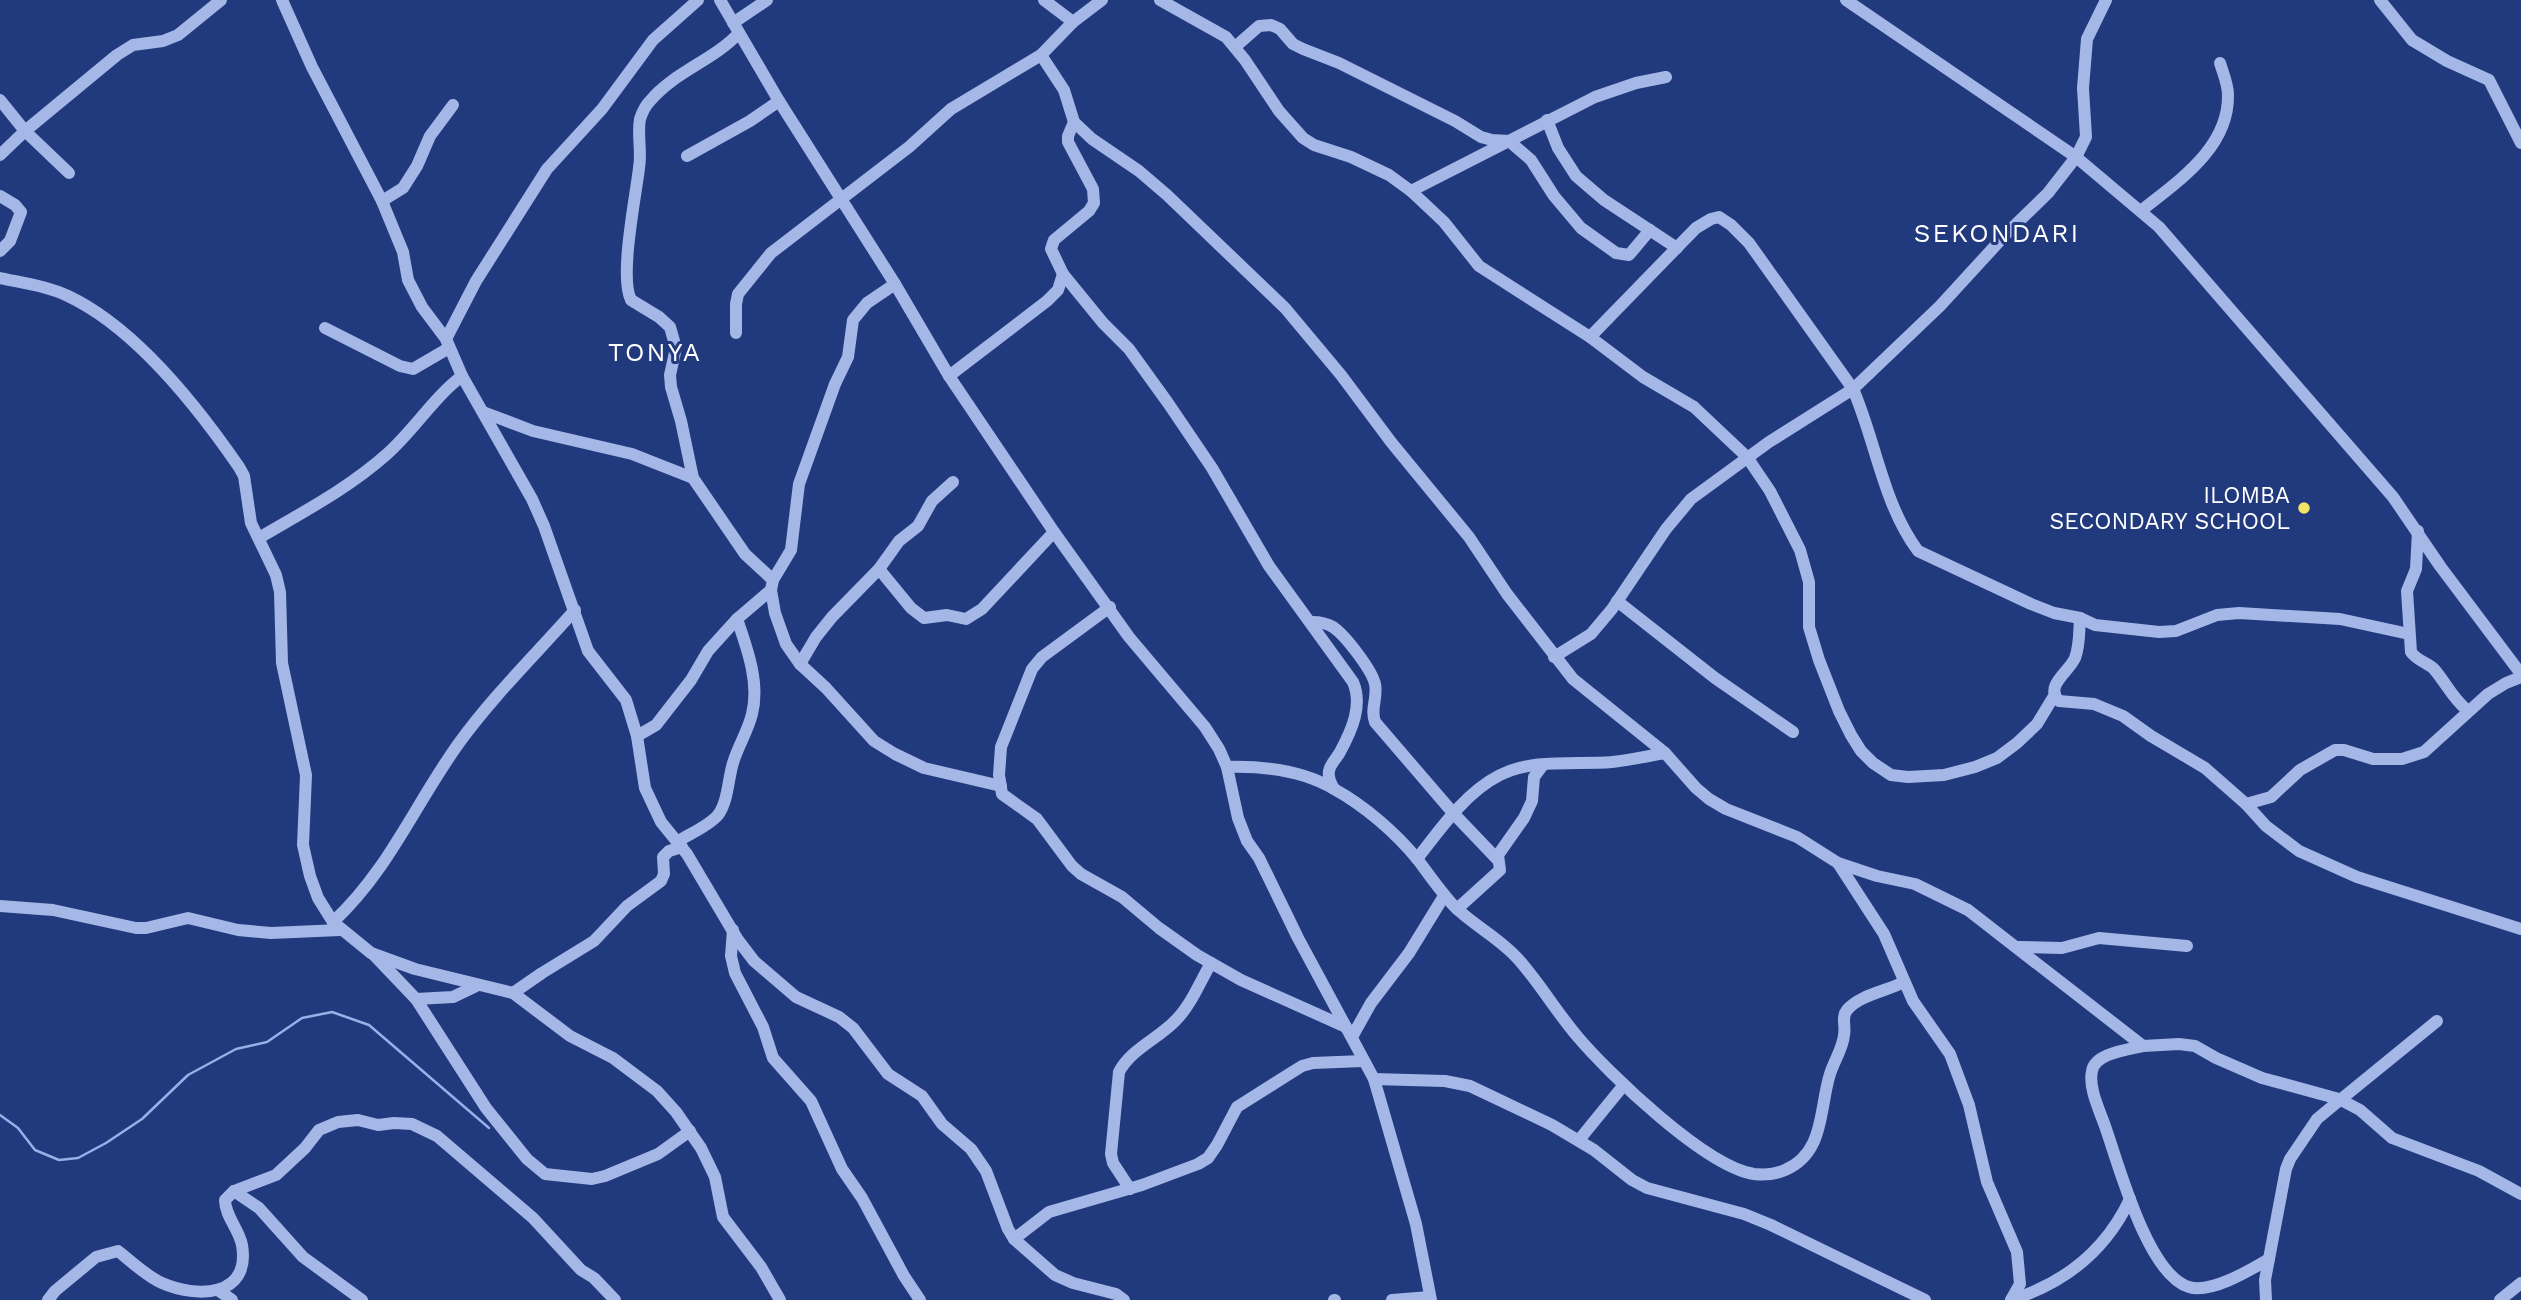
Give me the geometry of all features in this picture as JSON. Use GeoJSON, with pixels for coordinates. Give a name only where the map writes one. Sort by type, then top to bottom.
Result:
{"type":"FeatureCollection","features":[{"type":"Feature","properties":{"kind":"street"},"geometry":{"type":"LineString","coordinates":[[0,155],[117,54],[133,45],[163,41],[178,35],[220,0]]}},
{"type":"Feature","properties":{"kind":"street"},"geometry":{"type":"LineString","coordinates":[[282,0],[312,67],[382,201],[403,252],[408,280],[422,307],[448,344],[462,376],[532,499],[589,651],[626,700],[637,736],[645,788],[661,822],[680,844],[754,961],[784,988],[807,1003],[839,1017],[853,1028],[883,1068],[922,1096],[942,1124],[971,1149],[986,1171],[1014,1239],[1055,1275],[1073,1283],[1116,1294],[1124,1300]]}},
{"type":"Feature","properties":{"kind":"street"},"geometry":{"type":"LineString","coordinates":[[325,328],[400,366],[413,369],[448,344],[451,327],[476,281],[547,169],[602,108],[653,40],[698,0]]}},
{"type":"Feature","properties":{"kind":"street"},"geometry":{"type":"LineString","coordinates":[[720,0],[779,101],[895,284],[949,376],[1054,532],[1129,637],[1205,727],[1227,767],[1238,818],[1247,841],[1259,858],[1349,1033]]}},
{"type":"Feature","properties":{"kind":"street"},"geometry":{"type":"LineString","coordinates":[[767,0],[736,28],[729,44],[689,70],[651,100],[640,119],[640,164],[631,231],[628,295],[631,300],[670,327],[676,348],[670,375],[671,387],[693,478],[745,554],[772,585],[779,627],[786,644],[800,664],[826,688],[874,741],[895,754],[924,768],[1001,786]]}},
{"type":"Feature","properties":{"kind":"street"},"geometry":{"type":"LineString","coordinates":[[1044,0],[1073,22]]}},
{"type":"Feature","properties":{"kind":"street"},"geometry":{"type":"LineString","coordinates":[[736,333],[738,294],[780,244],[909,147],[951,108],[1041,54],[1073,22],[1102,0]]}},
{"type":"Feature","properties":{"kind":"street"},"geometry":{"type":"LineString","coordinates":[[1160,0],[1207,25],[1236,47],[1279,111],[1303,138],[1314,145],[1371,164],[1411,191],[1450,229],[1479,266],[1590,337],[1643,377],[1694,407],[1747,457],[1775,501],[1800,550],[1810,582],[1810,627],[1819,660],[1851,735],[1873,763],[1891,775],[1908,777],[1944,775],[1997,758],[2037,724],[2054,696],[2056,682],[2075,657],[2080,618]]}},
{"type":"Feature","properties":{"kind":"street"},"geometry":{"type":"LineString","coordinates":[[1846,0],[2076,157],[2141,210],[2203,275],[2379,480],[2521,676],[2499,687],[2467,710],[2424,752],[2402,758],[2373,759],[2335,750],[2300,770],[2271,797],[2246,804]]}},
{"type":"Feature","properties":{"kind":"street"},"geometry":{"type":"LineString","coordinates":[[1554,657],[1591,634],[1666,529],[1691,499],[1747,457],[1853,389],[1940,306],[2006,234],[2035,208],[2076,157],[2086,137],[2083,88],[2087,39],[2106,0]]}},
{"type":"Feature","properties":{"kind":"street"},"geometry":{"type":"LineString","coordinates":[[2380,0],[2412,40],[2447,61],[2489,80],[2521,143]]}},
{"type":"Feature","properties":{"kind":"street"},"geometry":{"type":"LineString","coordinates":[[1236,47],[1259,26],[1271,25],[1280,29],[1293,44],[1303,50],[1339,63],[1455,121],[1474,134],[1492,140],[1509,141],[1531,160],[1573,219],[1616,253],[1629,255],[1650,230]]}},
{"type":"Feature","properties":{"kind":"street"},"geometry":{"type":"LineString","coordinates":[[1041,54],[1064,90],[1074,122],[1092,139],[1139,171],[1167,195],[1285,308],[1469,537],[1554,657],[1573,679],[1665,753],[1696,789],[1709,799],[1726,809],[1797,837],[1838,863],[1877,876],[1915,884],[1968,910],[2143,1046]]}},
{"type":"Feature","properties":{"kind":"street"},"geometry":{"type":"LineString","coordinates":[[2141,210],[2185,176],[2211,148],[2227,110],[2228,92],[2220,62]]}},
{"type":"Feature","properties":{"kind":"street"},"geometry":{"type":"LineString","coordinates":[[1411,191],[1595,97],[1636,83],[1666,77]]}},
{"type":"Feature","properties":{"kind":"street"},"geometry":{"type":"LineString","coordinates":[[0,100],[25,131],[69,173]]}},
{"type":"Feature","properties":{"kind":"street"},"geometry":{"type":"LineString","coordinates":[[687,156],[750,121],[779,101]]}},
{"type":"Feature","properties":{"kind":"street"},"geometry":{"type":"LineString","coordinates":[[382,201],[403,188],[417,166],[430,136],[453,105]]}},
{"type":"Feature","properties":{"kind":"street"},"geometry":{"type":"LineString","coordinates":[[1547,120],[1563,156],[1576,176],[1604,200],[1677,248]]}},
{"type":"Feature","properties":{"kind":"street"},"geometry":{"type":"LineString","coordinates":[[1074,122],[1068,142],[1093,189],[1094,203],[1090,211],[1054,240],[1051,249],[1062,274],[1129,349],[1168,403],[1212,468],[1269,566],[1353,682],[1358,695],[1351,727],[1328,773],[1333,788]]}},
{"type":"Feature","properties":{"kind":"street"},"geometry":{"type":"LineString","coordinates":[[0,197],[15,205],[21,212],[10,241],[0,251]]}},
{"type":"Feature","properties":{"kind":"street"},"geometry":{"type":"LineString","coordinates":[[1590,337],[1696,228],[1719,217],[1749,243],[1853,389],[1895,510],[1907,536],[1918,551],[2032,604],[2095,625],[2159,632],[2188,628],[2202,620],[2227,614],[2300,616],[2340,620],[2409,635]]}},
{"type":"Feature","properties":{"kind":"street"},"geometry":{"type":"LineString","coordinates":[[949,376],[1047,301],[1058,290],[1062,274]]}},
{"type":"Feature","properties":{"kind":"street"},"geometry":{"type":"LineString","coordinates":[[0,278],[68,295],[111,323],[151,359],[212,428],[239,467],[244,477],[251,523],[276,575],[280,593],[282,663],[306,775],[303,845],[318,898],[337,926],[371,953],[416,999],[486,1108],[527,1159],[545,1174],[592,1179],[606,1176],[658,1154],[690,1131]]}},
{"type":"Feature","properties":{"kind":"street"},"geometry":{"type":"LineString","coordinates":[[637,736],[656,725],[691,680],[708,651],[772,585],[791,550],[799,484],[835,384],[848,357],[853,320],[867,303],[895,284]]}},
{"type":"Feature","properties":{"kind":"street"},"geometry":{"type":"LineString","coordinates":[[259,538],[362,474],[388,453],[443,391],[462,376]]}},
{"type":"Feature","properties":{"kind":"street"},"geometry":{"type":"LineString","coordinates":[[483,412],[533,431],[632,454],[693,478]]}},
{"type":"Feature","properties":{"kind":"street"},"geometry":{"type":"LineString","coordinates":[[800,664],[832,617],[879,569],[899,541],[918,526],[932,501],[953,482]]}},
{"type":"Feature","properties":{"kind":"street"},"geometry":{"type":"LineString","coordinates":[[2418,531],[2416,569],[2407,591],[2409,644],[2413,656],[2433,668],[2456,700],[2467,710]]}},
{"type":"Feature","properties":{"kind":"street"},"geometry":{"type":"LineString","coordinates":[[879,569],[911,608],[924,618],[947,615],[966,620],[982,609],[1054,532]]}},
{"type":"Feature","properties":{"kind":"street"},"geometry":{"type":"LineString","coordinates":[[1617,601],[1715,678],[1793,732]]}},
{"type":"Feature","properties":{"kind":"street"},"geometry":{"type":"LineString","coordinates":[[1110,607],[1042,657],[1032,669],[1002,741],[999,764],[1002,794],[1043,825],[1072,866],[1081,874],[1122,897],[1158,928],[1211,963],[1251,985],[1345,1025],[1374,1079],[1416,1224],[1431,1298],[1392,1300]]}},
{"type":"Feature","properties":{"kind":"street"},"geometry":{"type":"LineString","coordinates":[[0,906],[53,910],[136,928],[188,918],[238,930],[271,933],[337,926],[370,883],[458,745],[482,713],[575,610]]}},
{"type":"Feature","properties":{"kind":"street"},"geometry":{"type":"LineString","coordinates":[[513,993],[594,941],[627,906],[661,881],[664,874],[663,857],[718,815],[734,760],[753,712],[751,668],[737,619]]}},
{"type":"Feature","properties":{"kind":"street"},"geometry":{"type":"LineString","coordinates":[[1312,622],[1334,627],[1354,650],[1375,684],[1372,716],[1375,722],[1454,814],[1497,859],[1500,870],[1457,909]]}},
{"type":"Feature","properties":{"kind":"street"},"geometry":{"type":"LineString","coordinates":[[2054,696],[2066,703],[2094,704],[2123,716],[2205,768],[2278,836],[2299,851],[2357,877],[2521,929]]}},
{"type":"Feature","properties":{"kind":"street"},"geometry":{"type":"LineString","coordinates":[[1417,859],[1454,814],[1498,776],[1515,769],[1543,765],[1611,762],[1665,753]]}},
{"type":"Feature","properties":{"kind":"street"},"geometry":{"type":"LineString","coordinates":[[1497,859],[1528,810],[1532,801],[1534,777],[1543,765]]}},
{"type":"Feature","properties":{"kind":"street"},"geometry":{"type":"LineString","coordinates":[[1227,767],[1257,766],[1288,772],[1333,788],[1361,806],[1417,859],[1457,909],[1518,959],[1576,1035],[1623,1086],[1689,1139],[1720,1160],[1754,1174],[1786,1170],[1812,1146],[1819,1131],[1829,1076],[1845,1034],[1844,1014],[1859,1000],[1903,982]]}},
{"type":"Feature","properties":{"kind":"street"},"geometry":{"type":"LineString","coordinates":[[1838,863],[1884,934],[1913,1001],[1950,1054],[1969,1105],[1987,1182],[2017,1252],[2020,1284],[2011,1300]]}},
{"type":"Feature","properties":{"kind":"street"},"geometry":{"type":"LineString","coordinates":[[1349,1033],[1409,953],[1444,896]]}},
{"type":"Feature","properties":{"kind":"street"},"geometry":{"type":"LineString","coordinates":[[733,930],[732,956],[735,973],[763,1027],[773,1058],[811,1101],[842,1169],[868,1208],[920,1300]]}},
{"type":"Feature","properties":{"kind":"street"},"geometry":{"type":"LineString","coordinates":[[2018,947],[2062,948],[2099,938],[2187,946]]}},
{"type":"Feature","properties":{"kind":"street"},"geometry":{"type":"LineString","coordinates":[[371,953],[415,969],[513,993],[570,1035],[633,1072],[657,1091],[690,1131],[715,1177],[723,1217],[761,1267],[780,1300]]}},
{"type":"Feature","properties":{"kind":"street"},"geometry":{"type":"LineString","coordinates":[[1130,1189],[1113,1163],[1111,1154],[1119,1072],[1124,1061],[1177,1020],[1211,963]]}},
{"type":"Feature","properties":{"kind":"street"},"geometry":{"type":"LineString","coordinates":[[416,999],[453,997],[476,986]]}},
{"type":"Feature","properties":{"kind":"street"},"geometry":{"type":"LineString","coordinates":[[2266,1300],[2265,1280],[2290,1159],[2317,1119],[2437,1021]]}},
{"type":"Feature","properties":{"kind":"street"},"geometry":{"type":"LineString","coordinates":[[2269,1259],[2225,1281],[2206,1287],[2190,1288],[2177,1280],[2162,1264],[2148,1241],[2130,1199],[2094,1090],[2092,1071],[2096,1063],[2110,1055],[2143,1046],[2195,1046],[2262,1078],[2339,1099],[2360,1110],[2392,1139],[2479,1171],[2521,1194]]}},
{"type":"Feature","properties":{"kind":"street"},"geometry":{"type":"LineString","coordinates":[[1014,1239],[1049,1212],[1130,1189],[1208,1158],[1237,1107],[1302,1066],[1363,1061]]}},
{"type":"Feature","properties":{"kind":"street"},"geometry":{"type":"LineString","coordinates":[[1374,1079],[1445,1081],[1470,1086],[1579,1140],[1632,1180],[1647,1188],[1762,1221],[1925,1300]]}},
{"type":"Feature","properties":{"kind":"street"},"geometry":{"type":"LineString","coordinates":[[1579,1140],[1623,1086]]}},
{"type":"Feature","properties":{"kind":"street"},"geometry":{"type":"LineString","coordinates":[[48,1300],[55,1291],[96,1258],[118,1251],[160,1283],[189,1292],[209,1293],[227,1287],[236,1278],[241,1264],[242,1245],[225,1207],[225,1200],[234,1191],[276,1175],[305,1148],[319,1130],[338,1122],[358,1120],[378,1125],[412,1124],[437,1136],[533,1218],[580,1270],[594,1278],[615,1300]]}},
{"type":"Feature","properties":{"kind":"street"},"geometry":{"type":"LineString","coordinates":[[234,1191],[260,1208],[303,1257],[362,1300]]}},
{"type":"Feature","properties":{"kind":"street"},"geometry":{"type":"LineString","coordinates":[[2011,1300],[2042,1288],[2081,1264],[2104,1242],[2120,1220],[2130,1199]]}},
{"type":"Feature","properties":{"kind":"street"},"geometry":{"type":"LineString","coordinates":[[2500,1300],[2521,1283]]}},
{"type":"Feature","properties":{"kind":"street"},"geometry":{"type":"LineString","coordinates":[[218,1290],[232,1300]]}},
{"type":"Feature","properties":{"kind":"waterway"},"geometry":{"type":"LineString","coordinates":[[0,1115],[18,1128],[35,1150],[59,1160],[78,1158],[142,1119],[188,1075],[236,1049],[267,1042],[302,1018],[332,1012],[369,1025],[489,1128]]}},
{"type":"Feature","properties":{"kind":"place","name":"ILOMBA SECONDARY SCHOOL"},"geometry":{"type":"Point","coordinates":[2304,508]}},
{"type":"Feature","properties":{"kind":"district","name":"SEKONDARI"},"geometry":{"type":"Point","coordinates":[1997,233]}},
{"type":"Feature","properties":{"kind":"district","name":"TONYA"},"geometry":{"type":"Point","coordinates":[655,352]}}]}
